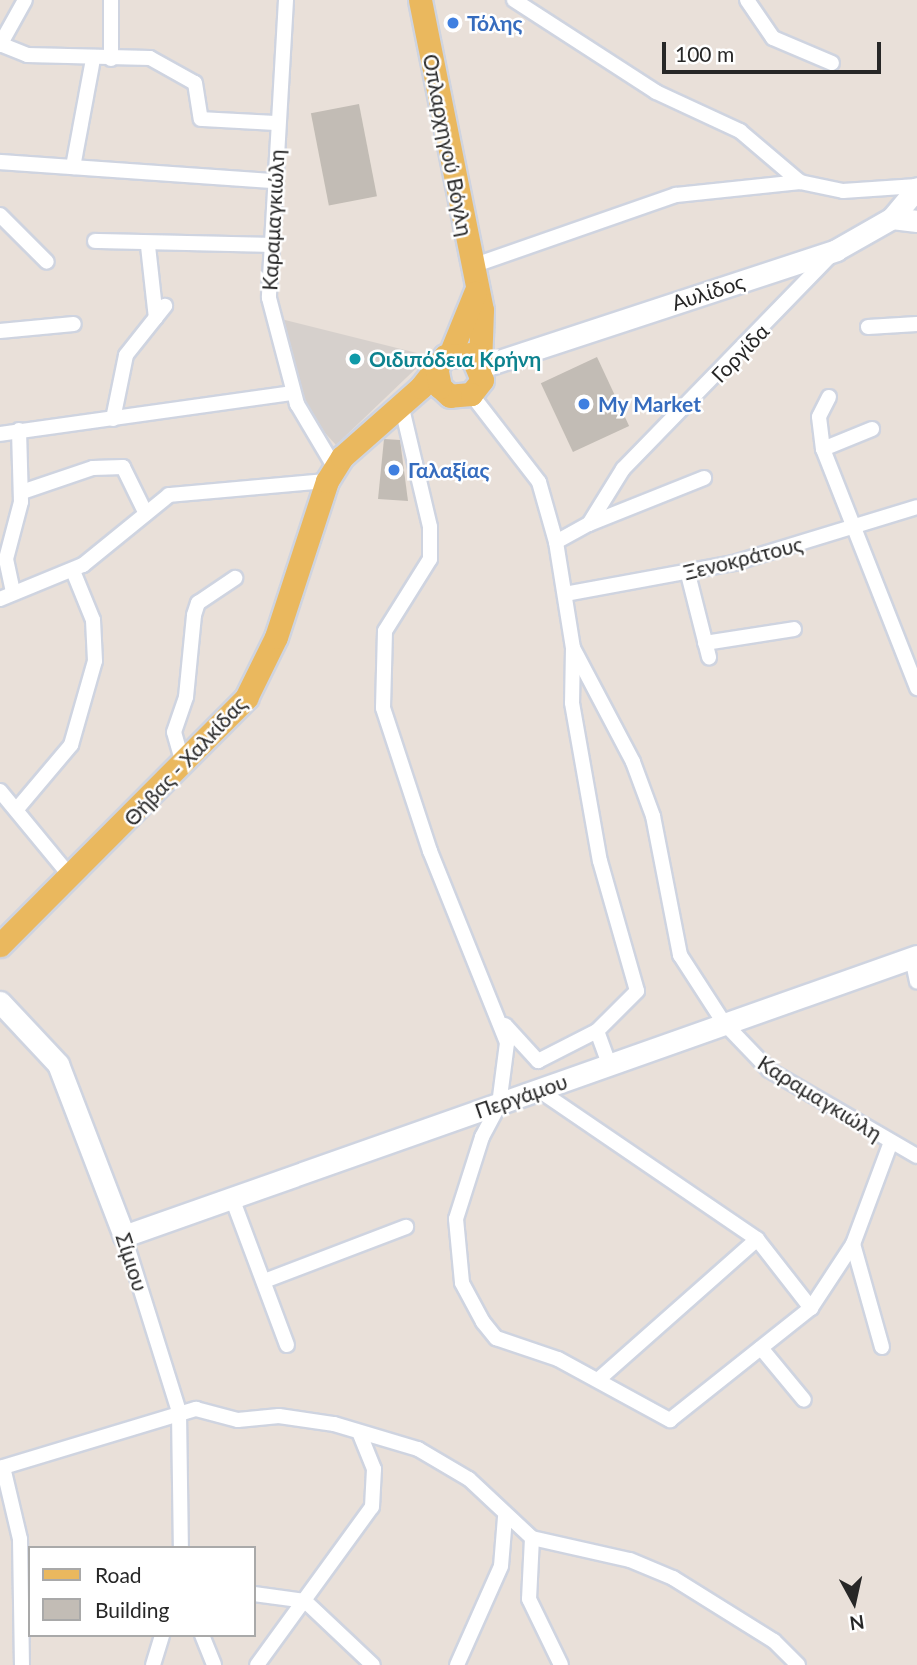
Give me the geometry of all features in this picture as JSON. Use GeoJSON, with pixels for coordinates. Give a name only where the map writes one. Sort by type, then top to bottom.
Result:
{"type":"FeatureCollection","features":[{"type":"Feature","properties":{"kind":"main road","name":"Οπλαρχηγού Βόγλη"},"geometry":{"type":"LineString","coordinates":[[420,0],[475,290],[483,319],[481,366],[461,395]]}},
{"type":"Feature","properties":{"kind":"main road","name":"Οπλαρχηγού Βόγλη"},"geometry":{"type":"LineString","coordinates":[[444,360],[475,290]]}},
{"type":"Feature","properties":{"kind":"main road"},"geometry":{"type":"LineString","coordinates":[[461,395],[439,387],[444,360],[471,354],[481,366]]}},
{"type":"Feature","properties":{"kind":"main road","name":"Θήβας - Χαλκίδας"},"geometry":{"type":"LineString","coordinates":[[2,936],[71,877],[226,724],[259,675],[331,475],[444,360]]}},
{"type":"Feature","properties":{"kind":"main road"},"geometry":{"type":"LineString","coordinates":[[401,404],[461,395]]}},
{"type":"Feature","properties":{"kind":"street"},"geometry":{"type":"LineString","coordinates":[[25,0],[0,44],[27,55],[93,59],[150,58],[195,83],[201,119],[208,122],[278,123]]}},
{"type":"Feature","properties":{"kind":"street"},"geometry":{"type":"LineString","coordinates":[[111,0],[111,59]]}},
{"type":"Feature","properties":{"kind":"street","name":"Καραμαγκιώλη"},"geometry":{"type":"LineString","coordinates":[[286,0],[275,180],[268,245],[270,308],[293,393],[331,475]]}},
{"type":"Feature","properties":{"kind":"street"},"geometry":{"type":"LineString","coordinates":[[747,0],[773,38],[832,63]]}},
{"type":"Feature","properties":{"kind":"street"},"geometry":{"type":"LineString","coordinates":[[518,1],[656,92],[740,131],[800,182]]}},
{"type":"Feature","properties":{"kind":"street"},"geometry":{"type":"LineString","coordinates":[[74,167],[93,59]]}},
{"type":"Feature","properties":{"kind":"street"},"geometry":{"type":"LineString","coordinates":[[0,162],[275,180]]}},
{"type":"Feature","properties":{"kind":"street"},"geometry":{"type":"LineString","coordinates":[[472,266],[676,195],[800,182],[843,191],[917,187]]}},
{"type":"Feature","properties":{"kind":"street","name":"Αυλίδος"},"geometry":{"type":"LineString","coordinates":[[481,366],[836,250],[892,218],[917,187]]}},
{"type":"Feature","properties":{"kind":"street"},"geometry":{"type":"LineString","coordinates":[[0,215],[47,262]]}},
{"type":"Feature","properties":{"kind":"street"},"geometry":{"type":"LineString","coordinates":[[892,218],[917,221]]}},
{"type":"Feature","properties":{"kind":"street"},"geometry":{"type":"LineString","coordinates":[[95,241],[148,246],[268,245]]}},
{"type":"Feature","properties":{"kind":"street"},"geometry":{"type":"LineString","coordinates":[[113,419],[127,355],[161,312],[148,246]]}},
{"type":"Feature","properties":{"kind":"street","name":"Γοργίδα"},"geometry":{"type":"LineString","coordinates":[[556,542],[589,524],[623,470],[836,250]]}},
{"type":"Feature","properties":{"kind":"street"},"geometry":{"type":"LineString","coordinates":[[0,331],[74,324]]}},
{"type":"Feature","properties":{"kind":"street"},"geometry":{"type":"LineString","coordinates":[[868,327],[917,324]]}},
{"type":"Feature","properties":{"kind":"street"},"geometry":{"type":"LineString","coordinates":[[0,434],[293,393]]}},
{"type":"Feature","properties":{"kind":"street"},"geometry":{"type":"LineString","coordinates":[[461,395],[539,482],[556,542],[565,594],[573,648],[572,703],[598,848],[637,991],[597,1031],[538,1061],[499,1018]]}},
{"type":"Feature","properties":{"kind":"street"},"geometry":{"type":"LineString","coordinates":[[829,397],[819,416],[823,449],[857,526],[917,688]]}},
{"type":"Feature","properties":{"kind":"street"},"geometry":{"type":"LineString","coordinates":[[401,404],[430,527],[430,559],[384,631],[383,708],[430,850],[499,1018],[508,1065],[499,1105],[482,1137],[456,1219],[462,1283],[496,1338],[599,1379],[670,1420],[811,1308],[853,1244],[891,1142]]}},
{"type":"Feature","properties":{"kind":"street"},"geometry":{"type":"LineString","coordinates":[[823,449],[872,429]]}},
{"type":"Feature","properties":{"kind":"street"},"geometry":{"type":"LineString","coordinates":[[19,430],[22,492],[6,559],[6,595],[73,571],[146,514],[183,491],[331,475]]}},
{"type":"Feature","properties":{"kind":"street"},"geometry":{"type":"LineString","coordinates":[[22,492],[93,468],[122,467],[146,514]]}},
{"type":"Feature","properties":{"kind":"street"},"geometry":{"type":"LineString","coordinates":[[589,524],[704,478]]}},
{"type":"Feature","properties":{"kind":"street","name":"Ξενοκράτους"},"geometry":{"type":"LineString","coordinates":[[565,594],[688,574],[917,507]]}},
{"type":"Feature","properties":{"kind":"street"},"geometry":{"type":"LineString","coordinates":[[17,809],[71,745],[95,661],[93,620],[73,571]]}},
{"type":"Feature","properties":{"kind":"street"},"geometry":{"type":"LineString","coordinates":[[688,574],[707,650],[794,629]]}},
{"type":"Feature","properties":{"kind":"street"},"geometry":{"type":"LineString","coordinates":[[184,767],[174,732],[186,697],[194,615],[198,603],[235,578]]}},
{"type":"Feature","properties":{"kind":"street","name":"Καραμαγκιώλη"},"geometry":{"type":"LineString","coordinates":[[573,648],[633,762],[653,816],[680,955],[724,1023],[769,1070],[917,1156]]}},
{"type":"Feature","properties":{"kind":"street"},"geometry":{"type":"LineString","coordinates":[[0,791],[71,877]]}},
{"type":"Feature","properties":{"kind":"street"},"geometry":{"type":"LineString","coordinates":[[914,957],[917,981]]}},
{"type":"Feature","properties":{"kind":"street","name":"Περγάμου"},"geometry":{"type":"LineString","coordinates":[[124,1236],[914,957]]}},
{"type":"Feature","properties":{"kind":"street","name":"Σίμιου"},"geometry":{"type":"LineString","coordinates":[[1,1006],[58,1063],[124,1236],[179,1412],[181,1546]]}},
{"type":"Feature","properties":{"kind":"street"},"geometry":{"type":"LineString","coordinates":[[597,1031],[609,1064]]}},
{"type":"Feature","properties":{"kind":"street"},"geometry":{"type":"LineString","coordinates":[[540,1091],[757,1239],[811,1308]]}},
{"type":"Feature","properties":{"kind":"street"},"geometry":{"type":"LineString","coordinates":[[232,1198],[267,1280],[287,1345]]}},
{"type":"Feature","properties":{"kind":"street"},"geometry":{"type":"LineString","coordinates":[[267,1280],[406,1227]]}},
{"type":"Feature","properties":{"kind":"street"},"geometry":{"type":"LineString","coordinates":[[599,1379],[757,1239]]}},
{"type":"Feature","properties":{"kind":"street"},"geometry":{"type":"LineString","coordinates":[[853,1244],[882,1348]]}},
{"type":"Feature","properties":{"kind":"street"},"geometry":{"type":"LineString","coordinates":[[761,1348],[804,1400]]}},
{"type":"Feature","properties":{"kind":"street"},"geometry":{"type":"LineString","coordinates":[[22,1665],[20,1539],[2,1467],[196,1409],[237,1420],[289,1417],[359,1432],[424,1452],[469,1479],[505,1517],[532,1538],[630,1560],[673,1578],[774,1642],[798,1665]]}},
{"type":"Feature","properties":{"kind":"street"},"geometry":{"type":"LineString","coordinates":[[257,1665],[372,1507],[374,1468],[359,1432]]}},
{"type":"Feature","properties":{"kind":"street"},"geometry":{"type":"LineString","coordinates":[[457,1665],[501,1566],[505,1517]]}},
{"type":"Feature","properties":{"kind":"street"},"geometry":{"type":"LineString","coordinates":[[532,1538],[529,1599],[561,1664]]}},
{"type":"Feature","properties":{"kind":"street"},"geometry":{"type":"LineString","coordinates":[[256,1594],[305,1601],[373,1665]]}},
{"type":"Feature","properties":{"kind":"street"},"geometry":{"type":"LineString","coordinates":[[153,1665],[161,1637]]}},
{"type":"Feature","properties":{"kind":"street"},"geometry":{"type":"LineString","coordinates":[[203,1637],[214,1665]]}},
{"type":"Feature","properties":{"kind":"shaded area"},"geometry":{"type":"Polygon","coordinates":[[[277,318],[429,356],[336,445],[306,412],[277,318]]]}},
{"type":"Feature","properties":{"kind":"building"},"geometry":{"type":"Polygon","coordinates":[[[359,104],[377,196],[329,206],[311,113],[359,104]]]}},
{"type":"Feature","properties":{"kind":"building","name":"My Market"},"geometry":{"type":"Polygon","coordinates":[[[597,357],[629,426],[573,452],[541,383],[597,357]]]}},
{"type":"Feature","properties":{"kind":"building","name":"Γαλαξίας"},"geometry":{"type":"Polygon","coordinates":[[[384,439],[400,440],[408,501],[378,499],[384,439]]]}},
{"type":"Feature","properties":{"kind":"place","name":"Τόλης"},"geometry":{"type":"Point","coordinates":[453,23]}},
{"type":"Feature","properties":{"kind":"place","name":"Οιδιπόδεια Κρήνη"},"geometry":{"type":"Point","coordinates":[355,359]}},
{"type":"Feature","properties":{"kind":"place","name":"My Market"},"geometry":{"type":"Point","coordinates":[584,404]}},
{"type":"Feature","properties":{"kind":"place","name":"Γαλαξίας"},"geometry":{"type":"Point","coordinates":[394,470]}}]}
